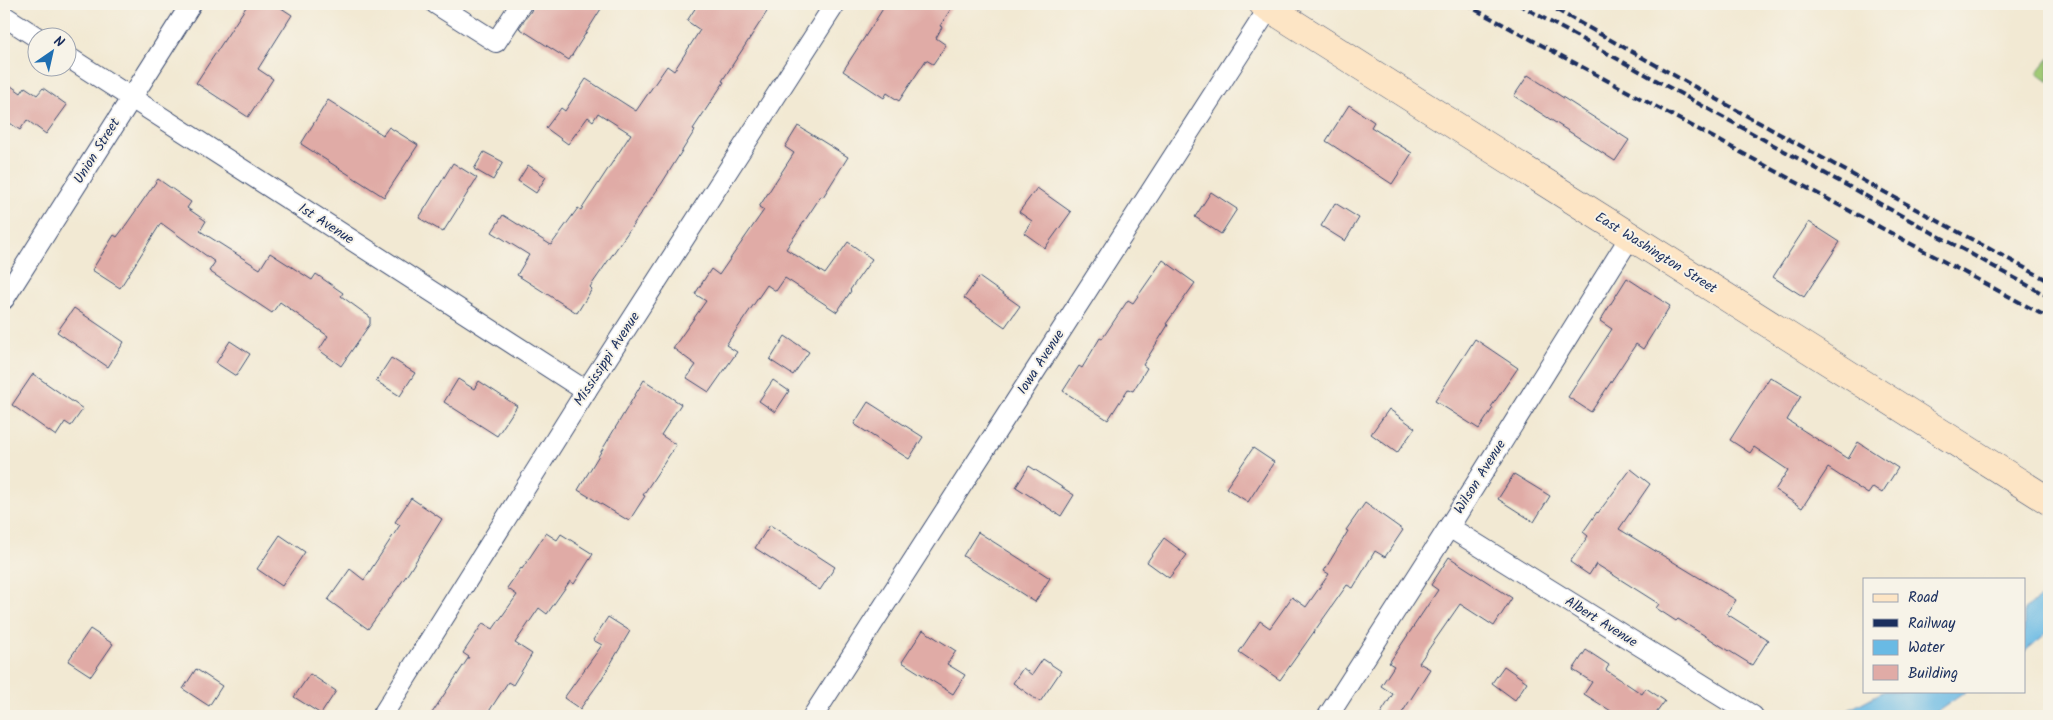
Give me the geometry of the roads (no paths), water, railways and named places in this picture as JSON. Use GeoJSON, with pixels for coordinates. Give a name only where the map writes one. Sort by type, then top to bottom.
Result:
{"type":"FeatureCollection","features":[{"type":"Feature","properties":{"kind":"street","name":"Union Street"},"geometry":{"type":"LineString","coordinates":[[4,299],[191,4]]}},
{"type":"Feature","properties":{"kind":"street"},"geometry":{"type":"LineString","coordinates":[[436,4],[496,42],[521,4]]}},
{"type":"Feature","properties":{"kind":"street","name":"Mississippi Avenue"},"geometry":{"type":"LineString","coordinates":[[382,716],[586,391],[835,4]]}},
{"type":"Feature","properties":{"kind":"street","name":"East Washington Street"},"geometry":{"type":"LineString","coordinates":[[1266,6],[2049,501]]}},
{"type":"Feature","properties":{"kind":"street","name":"Iowa Avenue"},"geometry":{"type":"LineString","coordinates":[[813,716],[1266,6]]}},
{"type":"Feature","properties":{"kind":"street"},"geometry":{"type":"LineString","coordinates":[[4,16],[28,32]]}},
{"type":"Feature","properties":{"kind":"street","name":"1st Avenue"},"geometry":{"type":"LineString","coordinates":[[78,63],[586,391]]}},
{"type":"Feature","properties":{"kind":"street","name":"Wilson Avenue"},"geometry":{"type":"LineString","coordinates":[[1328,716],[1449,527],[1630,237]]}},
{"type":"Feature","properties":{"kind":"street","name":"Albert Avenue"},"geometry":{"type":"LineString","coordinates":[[1449,527],[1754,716]]}},
{"type":"Feature","properties":{"kind":"water"},"geometry":{"type":"Polygon","coordinates":[[[2049,592],[2049,631],[2026,650],[2026,608],[2049,592]]]}},
{"type":"Feature","properties":{"kind":"water"},"geometry":{"type":"Polygon","coordinates":[[[1882,692],[1966,692],[1931,716],[1837,716],[1882,692]]]}},
{"type":"Feature","properties":{"kind":"railway"},"geometry":{"type":"LineString","coordinates":[[1465,4],[2049,318]]}},
{"type":"Feature","properties":{"kind":"railway"},"geometry":{"type":"LineString","coordinates":[[1518,4],[2049,297]]}},
{"type":"Feature","properties":{"kind":"railway"},"geometry":{"type":"LineString","coordinates":[[1546,4],[1864,181],[2049,281]]}}]}
